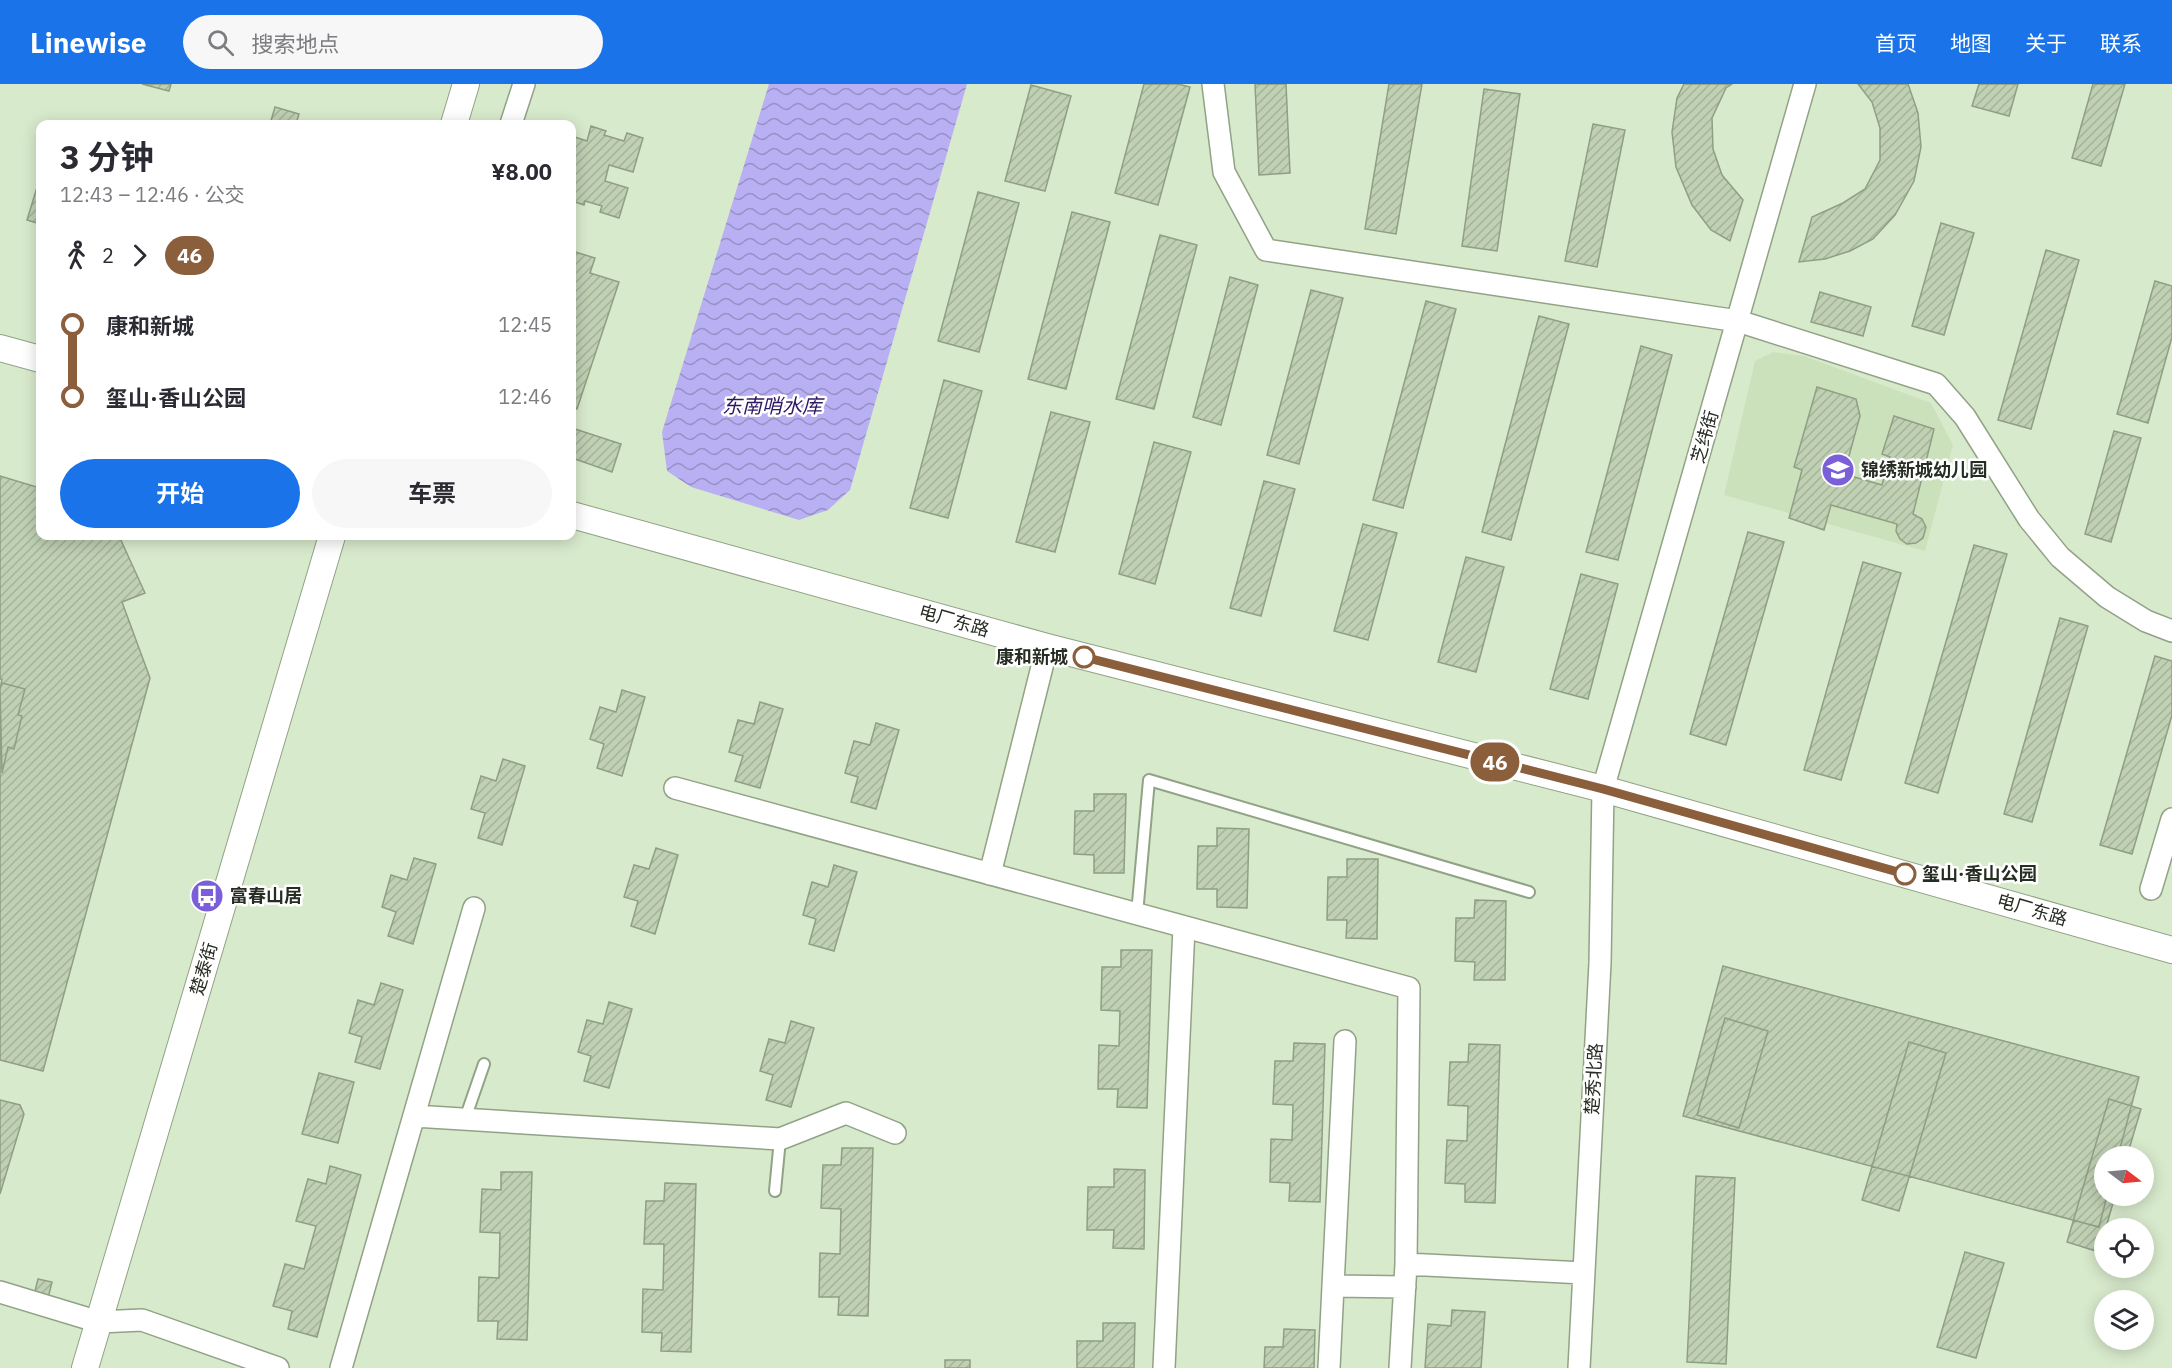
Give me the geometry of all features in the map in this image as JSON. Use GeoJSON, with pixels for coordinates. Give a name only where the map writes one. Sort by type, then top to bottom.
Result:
{"type":"FeatureCollection","features":[{"type":"Feature","properties":{"kind":"street"},"geometry":{"type":"LineString","coordinates":[[455,120],[466,84]]}},
{"type":"Feature","properties":{"kind":"street"},"geometry":{"type":"LineString","coordinates":[[512,120],[524,84]]}},
{"type":"Feature","properties":{"kind":"street"},"geometry":{"type":"LineString","coordinates":[[1213,84],[1224,172],[1266,250],[1738,321],[1936,384],[1965,417],[2028,519],[2060,557],[2107,597],[2146,621],[2172,631]]}},
{"type":"Feature","properties":{"kind":"street","name":"芝纬街"},"geometry":{"type":"LineString","coordinates":[[1603,789],[1805,84]]}},
{"type":"Feature","properties":{"kind":"street"},"geometry":{"type":"LineString","coordinates":[[0,348],[36,358]]}},
{"type":"Feature","properties":{"kind":"street","name":"电厂东路"},"geometry":{"type":"LineString","coordinates":[[576,516],[1047,647],[1603,789],[2172,950]]}},
{"type":"Feature","properties":{"kind":"street","name":"楚泰街"},"geometry":{"type":"LineString","coordinates":[[86,1368],[331,540]]}},
{"type":"Feature","properties":{"kind":"street"},"geometry":{"type":"LineString","coordinates":[[990,874],[1047,647]]}},
{"type":"Feature","properties":{"kind":"street"},"geometry":{"type":"LineString","coordinates":[[675,788],[1409,988],[1406,1264],[1400,1368]]}},
{"type":"Feature","properties":{"kind":"street","name":"楚秀北路"},"geometry":{"type":"LineString","coordinates":[[1579,1368],[1600,963],[1603,789]]}},
{"type":"Feature","properties":{"kind":"street"},"geometry":{"type":"LineString","coordinates":[[2151,889],[2172,819]]}},
{"type":"Feature","properties":{"kind":"street"},"geometry":{"type":"LineString","coordinates":[[341,1368],[474,908]]}},
{"type":"Feature","properties":{"kind":"street"},"geometry":{"type":"LineString","coordinates":[[1164,1368],[1184,927]]}},
{"type":"Feature","properties":{"kind":"street"},"geometry":{"type":"LineString","coordinates":[[1329,1368],[1345,1041]]}},
{"type":"Feature","properties":{"kind":"street"},"geometry":{"type":"LineString","coordinates":[[414,1116],[780,1139],[846,1113],[895,1133]]}},
{"type":"Feature","properties":{"kind":"street"},"geometry":{"type":"LineString","coordinates":[[1406,1264],[1584,1273]]}},
{"type":"Feature","properties":{"kind":"street"},"geometry":{"type":"LineString","coordinates":[[1334,1286],[1405,1287]]}},
{"type":"Feature","properties":{"kind":"street"},"geometry":{"type":"LineString","coordinates":[[0,1292],[99,1322],[142,1320],[278,1368]]}},
{"type":"Feature","properties":{"kind":"lane"},"geometry":{"type":"LineString","coordinates":[[1137,914],[1149,780],[1529,892]]}},
{"type":"Feature","properties":{"kind":"lane"},"geometry":{"type":"LineString","coordinates":[[465,1119],[484,1064]]}},
{"type":"Feature","properties":{"kind":"lane"},"geometry":{"type":"LineString","coordinates":[[775,1191],[780,1139]]}},
{"type":"Feature","properties":{"kind":"shaded area","name":"锦绣新城幼儿园"},"geometry":{"type":"Polygon","coordinates":[[[1773,352],[1804,356],[1931,403],[1953,445],[1925,551],[1724,495],[1755,361],[1773,352]]]}},
{"type":"Feature","properties":{"kind":"water","name":"东南哨水库"},"geometry":{"type":"Polygon","coordinates":[[[769,84],[967,84],[850,490],[828,510],[799,520],[691,487],[667,471],[662,432],[769,84]]]}},
{"type":"Feature","properties":{"kind":"building"},"geometry":{"type":"Polygon","coordinates":[[[142,84],[171,84],[169,91],[142,84]]]}},
{"type":"Feature","properties":{"kind":"building"},"geometry":{"type":"Polygon","coordinates":[[[1144,84],[1178,84],[1190,87],[1158,205],[1115,193],[1144,84]]]}},
{"type":"Feature","properties":{"kind":"building"},"geometry":{"type":"Polygon","coordinates":[[[1255,84],[1286,84],[1290,173],[1259,175],[1255,84]]]}},
{"type":"Feature","properties":{"kind":"building"},"geometry":{"type":"Polygon","coordinates":[[[1389,84],[1422,84],[1396,234],[1365,229],[1389,84]]]}},
{"type":"Feature","properties":{"kind":"building"},"geometry":{"type":"Polygon","coordinates":[[[1684,84],[1732,84],[1726,88],[1712,118],[1713,149],[1722,175],[1743,200],[1730,241],[1711,230],[1692,205],[1676,167],[1672,132],[1677,98],[1684,84]]]}},
{"type":"Feature","properties":{"kind":"building"},"geometry":{"type":"Polygon","coordinates":[[[1858,84],[1908,84],[1918,113],[1921,147],[1914,181],[1895,215],[1873,239],[1850,251],[1825,259],[1799,262],[1812,217],[1843,203],[1865,189],[1880,160],[1880,128],[1872,102],[1858,84]]]}},
{"type":"Feature","properties":{"kind":"building"},"geometry":{"type":"Polygon","coordinates":[[[1979,84],[2018,84],[2009,116],[1972,106],[1979,84]]]}},
{"type":"Feature","properties":{"kind":"building"},"geometry":{"type":"Polygon","coordinates":[[[2093,84],[2125,84],[2101,166],[2072,158],[2093,84]]]}},
{"type":"Feature","properties":{"kind":"building"},"geometry":{"type":"Polygon","coordinates":[[[1031,85],[1071,96],[1045,191],[1005,181],[1031,85]]]}},
{"type":"Feature","properties":{"kind":"building"},"geometry":{"type":"Polygon","coordinates":[[[1484,89],[1520,94],[1497,251],[1462,246],[1484,89]]]}},
{"type":"Feature","properties":{"kind":"building"},"geometry":{"type":"Polygon","coordinates":[[[275,107],[299,114],[297,120],[271,120],[275,107]]]}},
{"type":"Feature","properties":{"kind":"building"},"geometry":{"type":"Polygon","coordinates":[[[1593,124],[1625,130],[1597,267],[1565,261],[1593,124]]]}},
{"type":"Feature","properties":{"kind":"building"},"geometry":{"type":"Polygon","coordinates":[[[591,126],[606,131],[604,135],[624,141],[627,133],[643,138],[633,172],[609,165],[605,181],[628,188],[619,218],[600,212],[602,206],[585,201],[584,205],[576,202],[576,137],[587,141],[591,126]]]}},
{"type":"Feature","properties":{"kind":"building"},"geometry":{"type":"Polygon","coordinates":[[[36,191],[36,223],[27,220],[36,191]]]}},
{"type":"Feature","properties":{"kind":"building"},"geometry":{"type":"Polygon","coordinates":[[[978,192],[1019,203],[979,352],[938,341],[978,192]]]}},
{"type":"Feature","properties":{"kind":"building"},"geometry":{"type":"Polygon","coordinates":[[[1072,212],[1110,222],[1066,389],[1028,379],[1072,212]]]}},
{"type":"Feature","properties":{"kind":"building"},"geometry":{"type":"Polygon","coordinates":[[[1941,223],[1974,233],[1944,335],[1912,326],[1941,223]]]}},
{"type":"Feature","properties":{"kind":"building"},"geometry":{"type":"Polygon","coordinates":[[[1160,235],[1197,245],[1154,409],[1116,399],[1160,235]]]}},
{"type":"Feature","properties":{"kind":"building"},"geometry":{"type":"Polygon","coordinates":[[[2046,250],[2079,260],[2031,429],[1998,420],[2046,250]]]}},
{"type":"Feature","properties":{"kind":"building"},"geometry":{"type":"Polygon","coordinates":[[[576,252],[595,258],[590,273],[619,282],[577,409],[576,252]]]}},
{"type":"Feature","properties":{"kind":"building"},"geometry":{"type":"Polygon","coordinates":[[[1230,277],[1258,285],[1221,425],[1193,417],[1230,277]]]}},
{"type":"Feature","properties":{"kind":"building"},"geometry":{"type":"Polygon","coordinates":[[[2155,281],[2172,286],[2172,337],[2148,423],[2117,414],[2155,281]]]}},
{"type":"Feature","properties":{"kind":"building"},"geometry":{"type":"Polygon","coordinates":[[[1311,290],[1343,298],[1299,464],[1267,455],[1311,290]]]}},
{"type":"Feature","properties":{"kind":"building"},"geometry":{"type":"Polygon","coordinates":[[[1820,292],[1871,307],[1863,336],[1811,322],[1820,292]]]}},
{"type":"Feature","properties":{"kind":"building"},"geometry":{"type":"Polygon","coordinates":[[[1426,301],[1456,309],[1403,508],[1373,500],[1426,301]]]}},
{"type":"Feature","properties":{"kind":"building"},"geometry":{"type":"Polygon","coordinates":[[[1539,316],[1569,324],[1511,540],[1482,532],[1539,316]]]}},
{"type":"Feature","properties":{"kind":"building"},"geometry":{"type":"Polygon","coordinates":[[[1641,346],[1672,355],[1618,560],[1586,552],[1641,346]]]}},
{"type":"Feature","properties":{"kind":"building"},"geometry":{"type":"Polygon","coordinates":[[[944,380],[982,391],[948,518],[910,508],[944,380]]]}},
{"type":"Feature","properties":{"kind":"building"},"geometry":{"type":"Polygon","coordinates":[[[1817,387],[1856,399],[1860,416],[1844,474],[1882,485],[1890,457],[1882,454],[1894,416],[1934,429],[1913,514],[1922,519],[1926,527],[1923,538],[1916,543],[1907,544],[1900,539],[1896,531],[1897,524],[1831,505],[1824,530],[1789,518],[1802,470],[1794,467],[1817,387]]]}},
{"type":"Feature","properties":{"kind":"building"},"geometry":{"type":"Polygon","coordinates":[[[1051,412],[1090,422],[1055,552],[1016,542],[1051,412]]]}},
{"type":"Feature","properties":{"kind":"building"},"geometry":{"type":"Polygon","coordinates":[[[576,429],[621,444],[612,472],[576,459],[576,429]]]}},
{"type":"Feature","properties":{"kind":"building"},"geometry":{"type":"Polygon","coordinates":[[[2114,431],[2141,438],[2111,542],[2085,534],[2114,431]]]}},
{"type":"Feature","properties":{"kind":"building"},"geometry":{"type":"Polygon","coordinates":[[[1154,442],[1191,452],[1155,584],[1119,574],[1154,442]]]}},
{"type":"Feature","properties":{"kind":"building"},"geometry":{"type":"Polygon","coordinates":[[[0,476],[36,487],[36,540],[121,540],[145,593],[122,602],[150,678],[43,1071],[0,1060],[0,689],[2,679],[0,679],[0,476]]]}},
{"type":"Feature","properties":{"kind":"building"},"geometry":{"type":"Polygon","coordinates":[[[1264,481],[1295,489],[1261,616],[1230,608],[1264,481]]]}},
{"type":"Feature","properties":{"kind":"building"},"geometry":{"type":"Polygon","coordinates":[[[1363,524],[1397,533],[1368,640],[1334,631],[1363,524]]]}},
{"type":"Feature","properties":{"kind":"building"},"geometry":{"type":"Polygon","coordinates":[[[1748,532],[1784,542],[1726,745],[1690,734],[1748,532]]]}},
{"type":"Feature","properties":{"kind":"building"},"geometry":{"type":"Polygon","coordinates":[[[1974,545],[2007,554],[1938,793],[1905,783],[1974,545]]]}},
{"type":"Feature","properties":{"kind":"building"},"geometry":{"type":"Polygon","coordinates":[[[1466,557],[1504,567],[1476,672],[1438,662],[1466,557]]]}},
{"type":"Feature","properties":{"kind":"building"},"geometry":{"type":"Polygon","coordinates":[[[1863,562],[1901,573],[1841,780],[1804,770],[1863,562]]]}},
{"type":"Feature","properties":{"kind":"building"},"geometry":{"type":"Polygon","coordinates":[[[1581,574],[1618,584],[1588,699],[1550,689],[1581,574]]]}},
{"type":"Feature","properties":{"kind":"building"},"geometry":{"type":"Polygon","coordinates":[[[2060,618],[2088,626],[2032,822],[2004,814],[2060,618]]]}},
{"type":"Feature","properties":{"kind":"building"},"geometry":{"type":"Polygon","coordinates":[[[2155,656],[2172,661],[2172,715],[2132,854],[2100,845],[2155,656]]]}},
{"type":"Feature","properties":{"kind":"building"},"geometry":{"type":"Polygon","coordinates":[[[2,683],[25,689],[18,715],[22,716],[14,749],[8,747],[2,773],[0,689],[2,683]]]}},
{"type":"Feature","properties":{"kind":"building"},"geometry":{"type":"Polygon","coordinates":[[[622,690],[645,697],[622,776],[597,768],[604,744],[590,739],[600,707],[616,712],[622,690]]]}},
{"type":"Feature","properties":{"kind":"building"},"geometry":{"type":"Polygon","coordinates":[[[760,702],[783,709],[760,788],[735,781],[743,756],[729,752],[738,720],[754,724],[760,702]]]}},
{"type":"Feature","properties":{"kind":"building"},"geometry":{"type":"Polygon","coordinates":[[[876,723],[899,730],[876,809],[851,802],[858,777],[845,773],[854,741],[870,745],[876,723]]]}},
{"type":"Feature","properties":{"kind":"building"},"geometry":{"type":"Polygon","coordinates":[[[503,759],[525,766],[502,845],[478,838],[485,813],[471,809],[481,776],[496,781],[503,759]]]}},
{"type":"Feature","properties":{"kind":"building"},"geometry":{"type":"Polygon","coordinates":[[[1094,794],[1126,794],[1124,873],[1094,873],[1094,855],[1074,854],[1075,811],[1094,811],[1094,794]]]}},
{"type":"Feature","properties":{"kind":"building"},"geometry":{"type":"Polygon","coordinates":[[[1217,828],[1249,829],[1247,908],[1217,907],[1217,889],[1197,889],[1198,846],[1217,846],[1217,828]]]}},
{"type":"Feature","properties":{"kind":"building"},"geometry":{"type":"Polygon","coordinates":[[[656,848],[678,855],[655,934],[631,926],[638,901],[624,897],[634,865],[649,869],[656,848]]]}},
{"type":"Feature","properties":{"kind":"building"},"geometry":{"type":"Polygon","coordinates":[[[414,858],[436,864],[413,944],[388,936],[396,912],[382,907],[391,875],[407,880],[414,858]]]}},
{"type":"Feature","properties":{"kind":"building"},"geometry":{"type":"Polygon","coordinates":[[[1347,859],[1378,859],[1377,939],[1346,938],[1347,920],[1327,920],[1328,877],[1347,877],[1347,859]]]}},
{"type":"Feature","properties":{"kind":"building"},"geometry":{"type":"Polygon","coordinates":[[[834,865],[857,872],[834,951],[809,944],[816,919],[803,915],[812,882],[828,887],[834,865]]]}},
{"type":"Feature","properties":{"kind":"building"},"geometry":{"type":"Polygon","coordinates":[[[1475,900],[1506,901],[1505,980],[1474,980],[1475,962],[1455,961],[1456,918],[1474,918],[1475,900]]]}},
{"type":"Feature","properties":{"kind":"building"},"geometry":{"type":"Polygon","coordinates":[[[1121,950],[1152,950],[1147,1108],[1117,1107],[1118,1089],[1098,1089],[1099,1045],[1119,1046],[1120,1011],[1101,1010],[1102,967],[1121,967],[1121,950]]]}},
{"type":"Feature","properties":{"kind":"building"},"geometry":{"type":"Polygon","coordinates":[[[1723,966],[2139,1077],[2121,1146],[2094,1146],[2094,1206],[2104,1206],[2101,1218],[2094,1218],[2094,1226],[1683,1116],[1723,966]]]}},
{"type":"Feature","properties":{"kind":"building"},"geometry":{"type":"Polygon","coordinates":[[[381,983],[403,990],[380,1069],[355,1062],[362,1037],[349,1033],[358,1000],[374,1005],[381,983]]]}},
{"type":"Feature","properties":{"kind":"building"},"geometry":{"type":"Polygon","coordinates":[[[609,1002],[632,1009],[609,1088],[584,1081],[591,1056],[578,1052],[587,1020],[603,1024],[609,1002]]]}},
{"type":"Feature","properties":{"kind":"building"},"geometry":{"type":"Polygon","coordinates":[[[1725,1018],[1768,1031],[1739,1128],[1697,1115],[1725,1018]]]}},
{"type":"Feature","properties":{"kind":"building"},"geometry":{"type":"Polygon","coordinates":[[[791,1021],[814,1028],[791,1107],[766,1100],[773,1075],[760,1071],[769,1039],[785,1043],[791,1021]]]}},
{"type":"Feature","properties":{"kind":"building"},"geometry":{"type":"Polygon","coordinates":[[[1909,1042],[1946,1053],[1899,1211],[1862,1200],[1909,1042]]]}},
{"type":"Feature","properties":{"kind":"building"},"geometry":{"type":"Polygon","coordinates":[[[1294,1043],[1325,1044],[1320,1202],[1289,1201],[1290,1183],[1270,1182],[1271,1139],[1292,1140],[1293,1105],[1273,1104],[1275,1061],[1293,1061],[1294,1043]]]}},
{"type":"Feature","properties":{"kind":"building"},"geometry":{"type":"Polygon","coordinates":[[[1469,1044],[1500,1045],[1495,1203],[1465,1202],[1465,1184],[1445,1183],[1447,1140],[1467,1141],[1468,1106],[1448,1105],[1450,1062],[1468,1062],[1469,1044]]]}},
{"type":"Feature","properties":{"kind":"building"},"geometry":{"type":"Polygon","coordinates":[[[319,1073],[354,1082],[338,1143],[302,1134],[319,1073]]]}},
{"type":"Feature","properties":{"kind":"building"},"geometry":{"type":"Polygon","coordinates":[[[2109,1099],[2141,1109],[2130,1146],[2095,1146],[2109,1099]]]}},
{"type":"Feature","properties":{"kind":"building"},"geometry":{"type":"Polygon","coordinates":[[[0,1100],[20,1105],[24,1114],[0,1194],[0,1100]]]}},
{"type":"Feature","properties":{"kind":"building"},"geometry":{"type":"Polygon","coordinates":[[[842,1148],[873,1148],[868,1316],[838,1315],[839,1297],[819,1297],[820,1253],[840,1254],[841,1209],[821,1208],[823,1165],[841,1165],[842,1148]]]}},
{"type":"Feature","properties":{"kind":"building"},"geometry":{"type":"Polygon","coordinates":[[[2094,1150],[2094,1206],[2112,1206],[2109,1218],[2094,1218],[2094,1250],[2067,1242],[2094,1150]]]}},
{"type":"Feature","properties":{"kind":"building"},"geometry":{"type":"Polygon","coordinates":[[[330,1166],[361,1175],[317,1337],[288,1329],[292,1311],[273,1306],[285,1264],[304,1269],[316,1226],[296,1221],[308,1179],[326,1184],[330,1166]]]}},
{"type":"Feature","properties":{"kind":"building"},"geometry":{"type":"Polygon","coordinates":[[[1114,1169],[1145,1170],[1144,1249],[1113,1248],[1114,1230],[1087,1230],[1088,1187],[1114,1187],[1114,1169]]]}},
{"type":"Feature","properties":{"kind":"building"},"geometry":{"type":"Polygon","coordinates":[[[501,1172],[532,1172],[527,1340],[497,1339],[498,1321],[478,1321],[479,1277],[499,1278],[500,1233],[480,1232],[482,1189],[501,1190],[501,1172]]]}},
{"type":"Feature","properties":{"kind":"building"},"geometry":{"type":"Polygon","coordinates":[[[1696,1176],[1735,1178],[1726,1364],[1687,1362],[1696,1176]]]}},
{"type":"Feature","properties":{"kind":"building"},"geometry":{"type":"Polygon","coordinates":[[[665,1183],[696,1184],[691,1352],[661,1351],[662,1333],[642,1332],[643,1289],[663,1290],[664,1244],[644,1244],[646,1201],[664,1201],[665,1183]]]}},
{"type":"Feature","properties":{"kind":"building"},"geometry":{"type":"Polygon","coordinates":[[[1965,1252],[2004,1263],[1976,1358],[1937,1347],[1965,1252]]]}},
{"type":"Feature","properties":{"kind":"building"},"geometry":{"type":"Polygon","coordinates":[[[38,1279],[52,1282],[48,1298],[34,1295],[38,1279]]]}},
{"type":"Feature","properties":{"kind":"building"},"geometry":{"type":"Polygon","coordinates":[[[1452,1310],[1485,1312],[1481,1368],[1425,1368],[1428,1324],[1451,1326],[1452,1310]]]}},
{"type":"Feature","properties":{"kind":"building"},"geometry":{"type":"Polygon","coordinates":[[[1103,1323],[1135,1323],[1134,1368],[1077,1368],[1077,1341],[1103,1341],[1103,1323]]]}},
{"type":"Feature","properties":{"kind":"building"},"geometry":{"type":"Polygon","coordinates":[[[1284,1329],[1315,1330],[1314,1368],[1264,1368],[1265,1347],[1283,1347],[1284,1329]]]}},
{"type":"Feature","properties":{"kind":"building"},"geometry":{"type":"Polygon","coordinates":[[[945,1360],[970,1360],[970,1368],[945,1368],[945,1360]]]}},
{"type":"Feature","properties":{"kind":"bus line","name":"46"},"geometry":{"type":"LineString","coordinates":[[1084,657],[1603,789],[1905,874]]}},
{"type":"Feature","properties":{"kind":"place","name":"锦绣新城幼儿园"},"geometry":{"type":"Point","coordinates":[1838,470]}},
{"type":"Feature","properties":{"kind":"place","name":"康和新城"},"geometry":{"type":"Point","coordinates":[1084,657]}},
{"type":"Feature","properties":{"kind":"place","name":"玺山·香山公园"},"geometry":{"type":"Point","coordinates":[1905,874]}},
{"type":"Feature","properties":{"kind":"place","name":"富春山居"},"geometry":{"type":"Point","coordinates":[207,896]}}]}
